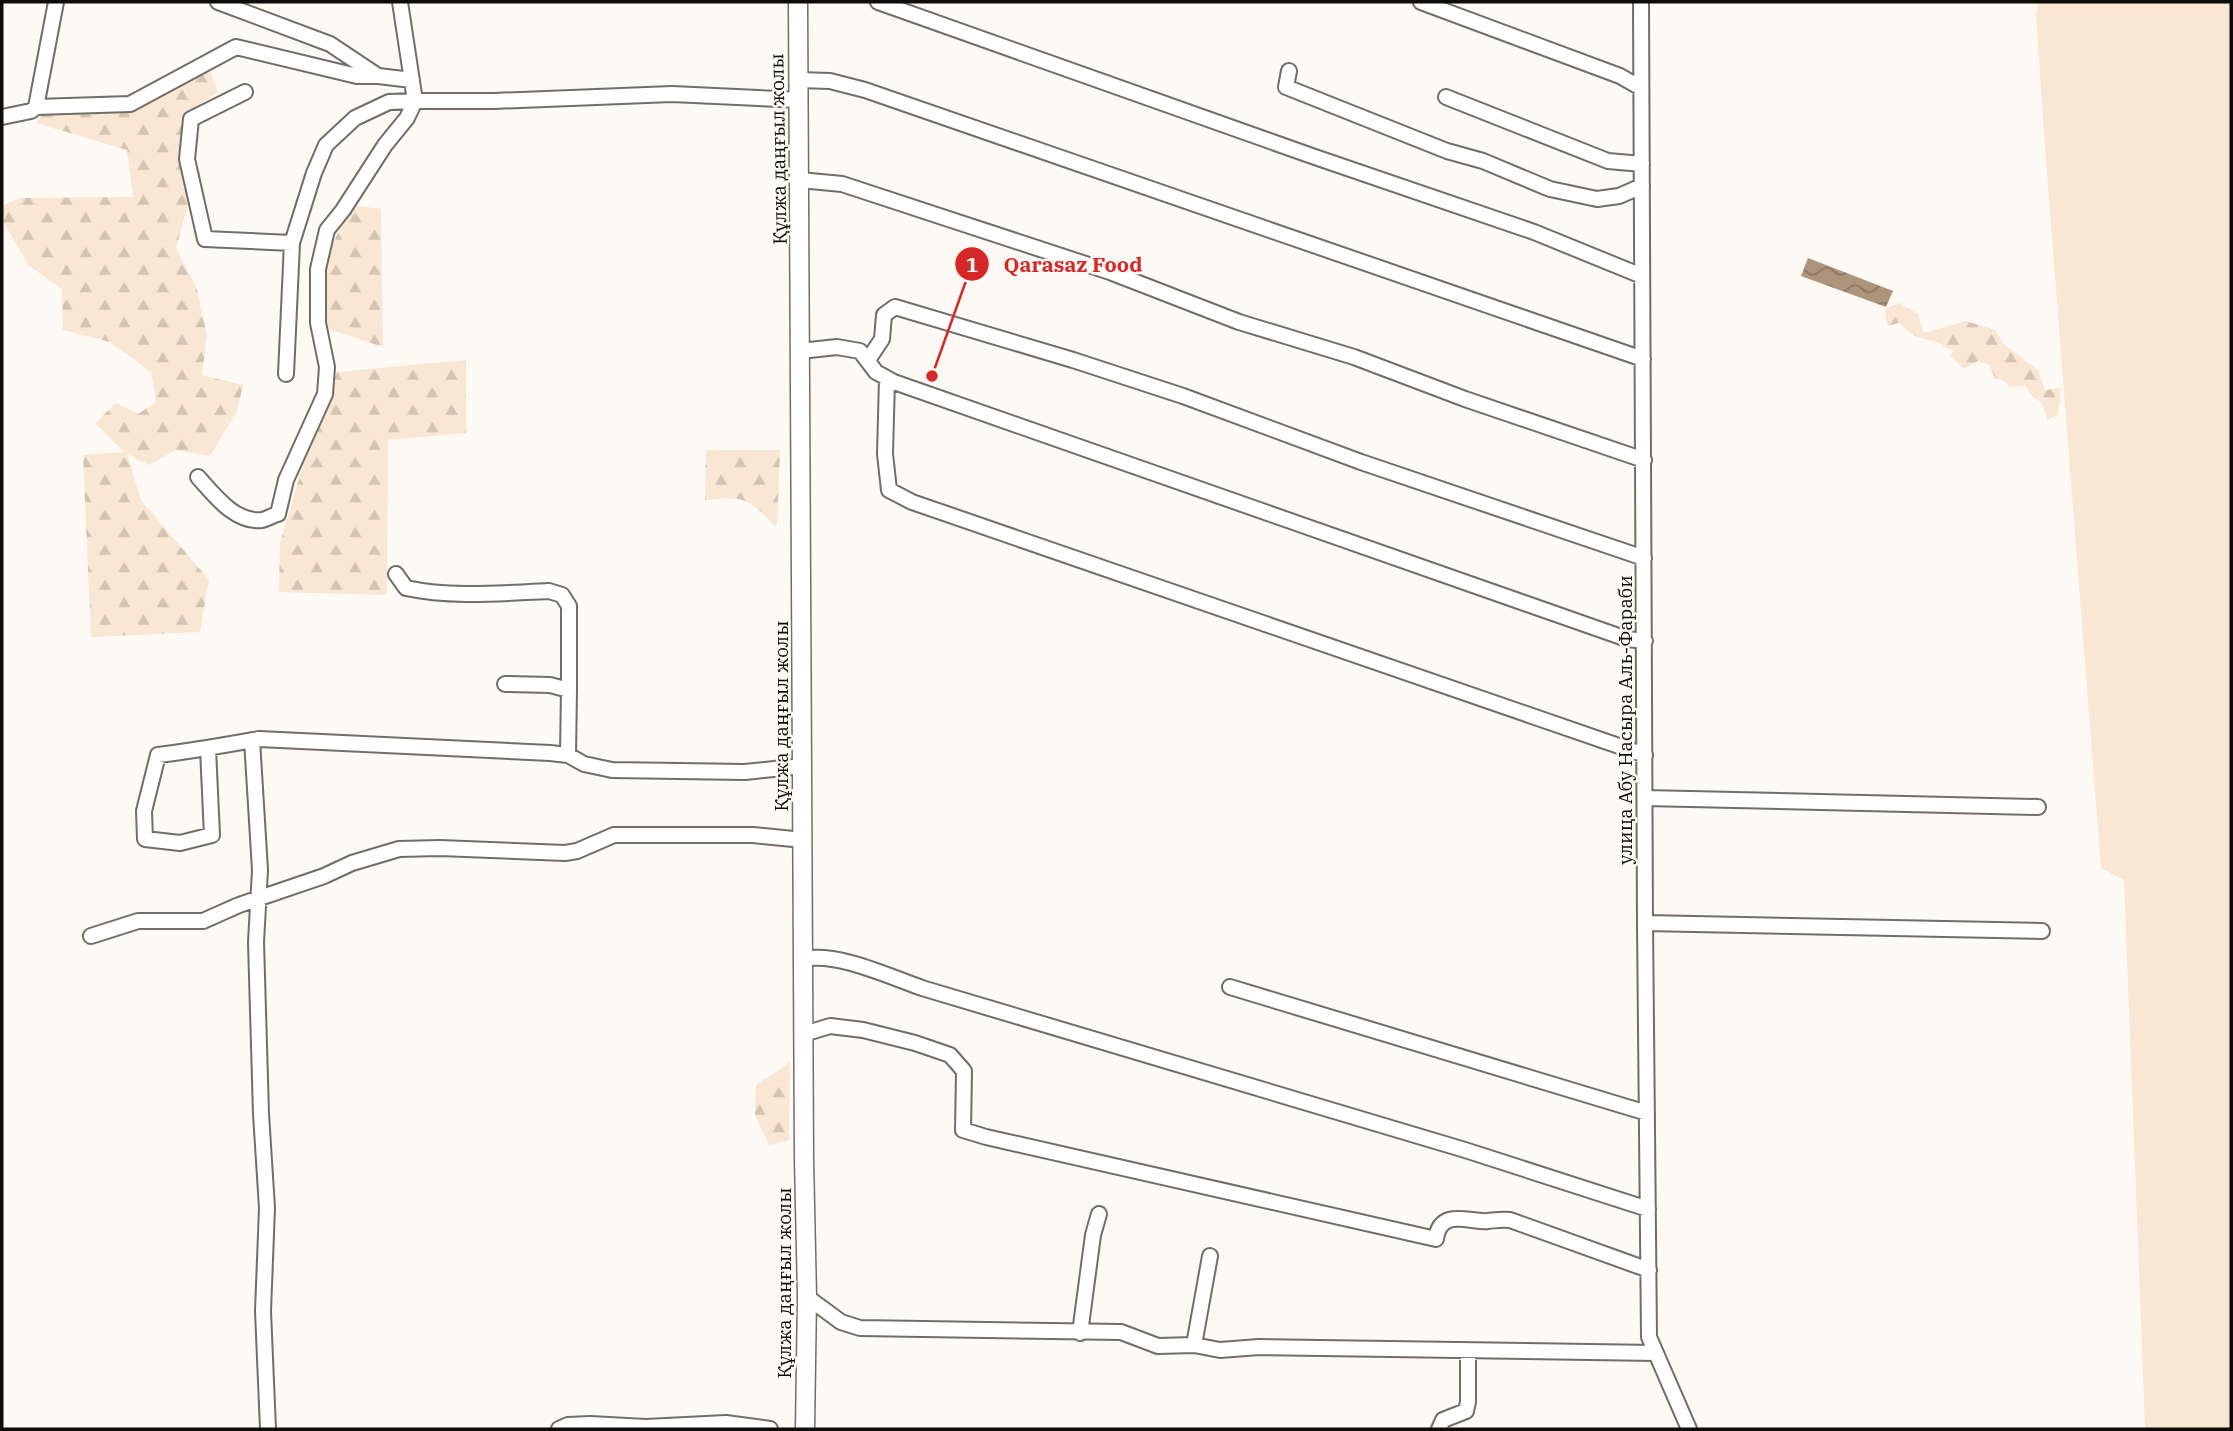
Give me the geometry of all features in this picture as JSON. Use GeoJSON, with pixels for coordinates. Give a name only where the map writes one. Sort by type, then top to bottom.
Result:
{"type":"FeatureCollection","features":[{"type":"Feature","properties":{"kind":"main road","name":"Құлжа даңғыл жолы"},"geometry":{"type":"LineString","coordinates":[[798,2],[807,1297],[805,1429]]}},
{"type":"Feature","properties":{"kind":"street"},"geometry":{"type":"LineString","coordinates":[[36,107],[56,2]]}},
{"type":"Feature","properties":{"kind":"street"},"geometry":{"type":"LineString","coordinates":[[218,2],[330,44],[378,76]]}},
{"type":"Feature","properties":{"kind":"street"},"geometry":{"type":"LineString","coordinates":[[198,477],[217,500],[236,515],[261,520],[278,513],[286,480],[325,394],[327,367],[318,323],[318,270],[327,230],[385,145],[407,118],[415,102],[400,2]]}},
{"type":"Feature","properties":{"kind":"street"},"geometry":{"type":"LineString","coordinates":[[878,2],[1387,183],[1534,232],[1642,276]]}},
{"type":"Feature","properties":{"kind":"street"},"geometry":{"type":"LineString","coordinates":[[1421,2],[1620,76],[1641,88]]}},
{"type":"Feature","properties":{"kind":"street","name":"улица Абу Насыра Аль-Фараби"},"geometry":{"type":"LineString","coordinates":[[1641,2],[1649,1337],[1689,1429]]}},
{"type":"Feature","properties":{"kind":"street"},"geometry":{"type":"LineString","coordinates":[[2,117],[31,111],[36,107],[130,104],[236,47],[357,76],[412,80]]}},
{"type":"Feature","properties":{"kind":"street"},"geometry":{"type":"LineString","coordinates":[[1289,71],[1286,87],[1550,189],[1597,200],[1619,196],[1642,186]]}},
{"type":"Feature","properties":{"kind":"street"},"geometry":{"type":"LineString","coordinates":[[799,79],[830,81],[865,90],[1643,359]]}},
{"type":"Feature","properties":{"kind":"street"},"geometry":{"type":"LineString","coordinates":[[245,92],[191,119],[187,159],[205,239],[292,243]]}},
{"type":"Feature","properties":{"kind":"street"},"geometry":{"type":"LineString","coordinates":[[286,374],[292,243],[314,173],[326,145],[355,118],[389,102],[506,101],[672,94],[799,100]]}},
{"type":"Feature","properties":{"kind":"street"},"geometry":{"type":"LineString","coordinates":[[1446,97],[1608,161],[1642,164]]}},
{"type":"Feature","properties":{"kind":"street"},"geometry":{"type":"LineString","coordinates":[[800,180],[842,184],[1110,272],[1239,322],[1354,357],[1465,399],[1644,460]]}},
{"type":"Feature","properties":{"kind":"street"},"geometry":{"type":"LineString","coordinates":[[868,360],[882,339],[884,315],[895,307],[1182,396],[1361,462],[1644,558]]}},
{"type":"Feature","properties":{"kind":"street"},"geometry":{"type":"LineString","coordinates":[[800,351],[826,347],[860,351],[876,372],[887,379],[1627,639],[1645,641]]}},
{"type":"Feature","properties":{"kind":"street"},"geometry":{"type":"LineString","coordinates":[[887,379],[885,454],[889,491],[912,502],[1645,755]]}},
{"type":"Feature","properties":{"kind":"street"},"geometry":{"type":"LineString","coordinates":[[396,575],[405,588],[424,592],[453,594],[550,591],[562,595],[569,606],[568,755]]}},
{"type":"Feature","properties":{"kind":"street"},"geometry":{"type":"LineString","coordinates":[[505,684],[550,685],[569,690]]}},
{"type":"Feature","properties":{"kind":"street"},"geometry":{"type":"LineString","coordinates":[[208,749],[212,835],[180,843],[145,839],[144,811],[158,755],[208,749],[242,740],[568,755],[584,764],[612,770],[745,772],[802,766]]}},
{"type":"Feature","properties":{"kind":"street"},"geometry":{"type":"LineString","coordinates":[[252,740],[260,870],[256,942],[267,1208],[263,1311],[268,1429]]}},
{"type":"Feature","properties":{"kind":"street"},"geometry":{"type":"LineString","coordinates":[[1645,799],[2038,807]]}},
{"type":"Feature","properties":{"kind":"street"},"geometry":{"type":"LineString","coordinates":[[91,936],[138,921],[203,921],[352,863],[399,849],[565,853],[577,851],[614,835],[753,835],[803,839]]}},
{"type":"Feature","properties":{"kind":"street"},"geometry":{"type":"LineString","coordinates":[[1645,923],[2042,931]]}},
{"type":"Feature","properties":{"kind":"street"},"geometry":{"type":"LineString","coordinates":[[803,958],[818,956],[862,967],[922,988],[1465,1150],[1648,1209]]}},
{"type":"Feature","properties":{"kind":"street"},"geometry":{"type":"LineString","coordinates":[[1230,986],[1647,1113]]}},
{"type":"Feature","properties":{"kind":"street"},"geometry":{"type":"LineString","coordinates":[[804,1034],[830,1026],[863,1030],[950,1055],[964,1070],[962,1130],[986,1137],[1436,1239],[1444,1224],[1456,1218],[1510,1220],[1649,1270]]}},
{"type":"Feature","properties":{"kind":"street"},"geometry":{"type":"LineString","coordinates":[[1080,1333],[1093,1235],[1099,1214]]}},
{"type":"Feature","properties":{"kind":"street"},"geometry":{"type":"LineString","coordinates":[[1194,1345],[1210,1256]]}},
{"type":"Feature","properties":{"kind":"street"},"geometry":{"type":"LineString","coordinates":[[807,1297],[851,1327],[1121,1332],[1158,1346],[1194,1345],[1220,1350],[1259,1347],[1656,1353]]}},
{"type":"Feature","properties":{"kind":"street"},"geometry":{"type":"LineString","coordinates":[[1439,1429],[1443,1420],[1466,1411],[1468,1351]]}},
{"type":"Feature","properties":{"kind":"street"},"geometry":{"type":"LineString","coordinates":[[559,1429],[568,1425],[590,1424],[646,1427],[726,1423],[770,1429]]}},
{"type":"Feature","properties":{"kind":"green space"},"geometry":{"type":"Polygon","coordinates":[[[2038,2],[2231,2],[2231,1429],[2148,1429],[2145,1426],[2124,880],[2101,868],[2044,134],[2036,14],[2038,2]]]}},
{"type":"Feature","properties":{"kind":"green space"},"geometry":{"type":"Polygon","coordinates":[[[210,71],[218,92],[182,116],[189,200],[176,248],[197,289],[207,336],[202,375],[243,385],[237,411],[210,456],[176,450],[149,465],[127,454],[141,500],[209,580],[200,632],[91,637],[83,455],[124,452],[95,423],[116,403],[138,414],[156,402],[151,372],[110,342],[63,330],[62,289],[28,265],[2,219],[2,206],[20,198],[133,197],[127,150],[36,123],[43,112],[131,113],[210,71]]]}},
{"type":"Feature","properties":{"kind":"green space"},"geometry":{"type":"Polygon","coordinates":[[[350,205],[381,209],[383,347],[326,328],[321,293],[332,246],[350,205]]]}},
{"type":"Feature","properties":{"kind":"green space"},"geometry":{"type":"Polygon","coordinates":[[[1899,303],[1918,314],[1924,333],[1966,321],[1995,330],[2004,344],[2038,370],[2045,390],[2060,388],[2057,415],[2048,420],[2041,402],[2033,397],[2025,386],[2010,387],[1995,378],[1989,365],[1978,361],[1964,369],[1950,356],[1953,350],[1914,335],[1899,323],[1887,326],[1885,309],[1899,303]]]}},
{"type":"Feature","properties":{"kind":"green space"},"geometry":{"type":"Polygon","coordinates":[[[466,360],[466,433],[388,440],[387,595],[279,592],[280,543],[313,431],[337,372],[466,360]]]}},
{"type":"Feature","properties":{"kind":"green space"},"geometry":{"type":"Polygon","coordinates":[[[706,450],[780,450],[777,527],[745,501],[730,498],[705,500],[706,450]]]}},
{"type":"Feature","properties":{"kind":"green space"},"geometry":{"type":"Polygon","coordinates":[[[790,1062],[789,1140],[769,1145],[755,1115],[756,1085],[790,1062]]]}},
{"type":"Feature","properties":{"kind":"water"},"geometry":{"type":"Polygon","coordinates":[[[1808,258],[1893,291],[1886,307],[1801,276],[1808,258]]]}},
{"type":"Feature","properties":{"kind":"place","name":"Qarasaz Food"},"geometry":{"type":"Point","coordinates":[932,376]}}]}
